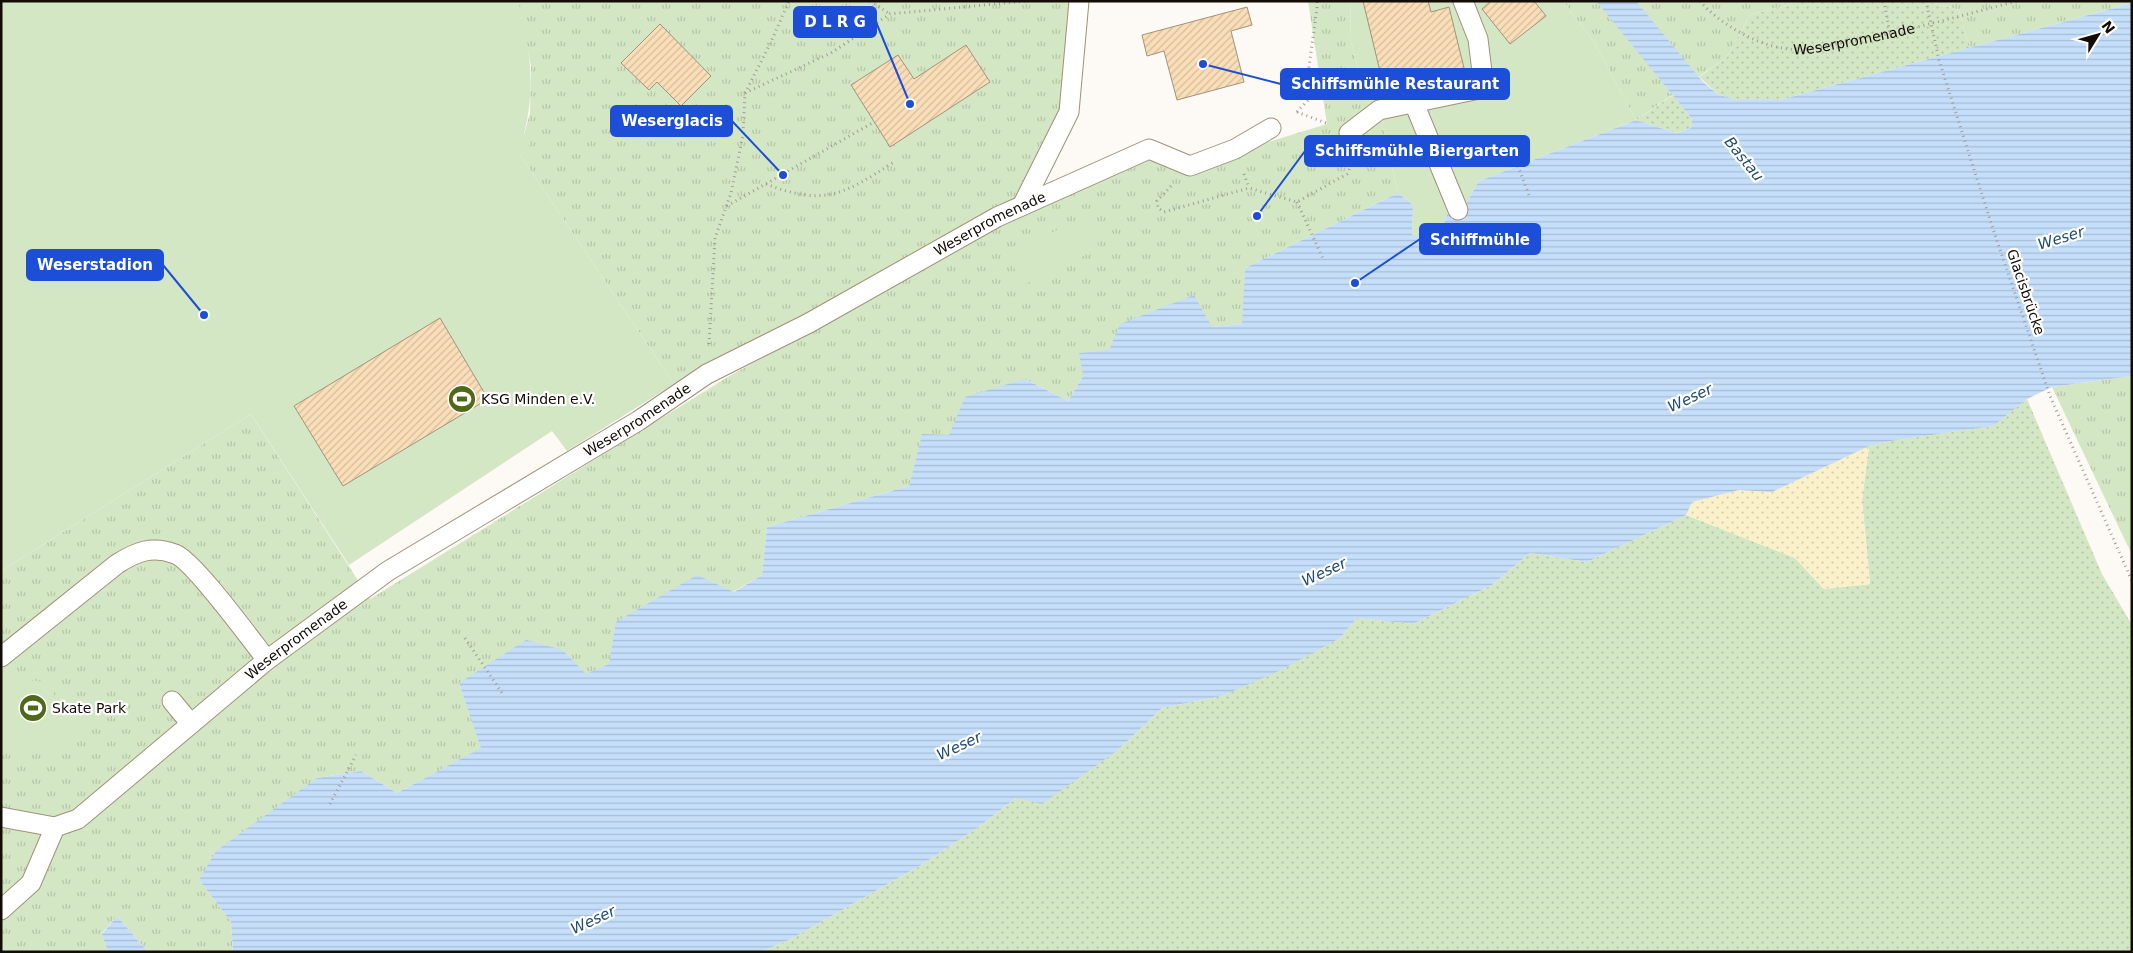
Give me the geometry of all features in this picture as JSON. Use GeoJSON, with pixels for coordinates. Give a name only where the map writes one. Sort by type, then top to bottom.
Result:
{"type":"FeatureCollection","features":[{"type":"Feature","properties":{"kind":"lane"},"geometry":{"type":"LineString","coordinates":[[1023,204],[1069,112],[1079,1]]}},
{"type":"Feature","properties":{"kind":"lane"},"geometry":{"type":"LineString","coordinates":[[1349,133],[1379,110],[1484,88],[1478,39],[1463,1]]}},
{"type":"Feature","properties":{"kind":"lane"},"geometry":{"type":"LineString","coordinates":[[1414,103],[1458,210]]}},
{"type":"Feature","properties":{"kind":"lane"},"geometry":{"type":"LineString","coordinates":[[1190,166],[1236,149],[1271,128]]}},
{"type":"Feature","properties":{"kind":"lane","name":"Weserpromenade"},"geometry":{"type":"LineString","coordinates":[[1,817],[54,827],[65,825],[78,819],[268,660],[388,571],[638,421],[707,374],[809,323],[1023,204],[1149,149],[1190,166]]}},
{"type":"Feature","properties":{"kind":"lane"},"geometry":{"type":"LineString","coordinates":[[1,657],[118,564],[133,554],[150,550],[176,554],[194,570],[268,660]]}},
{"type":"Feature","properties":{"kind":"lane"},"geometry":{"type":"LineString","coordinates":[[172,701],[191,724]]}},
{"type":"Feature","properties":{"kind":"lane"},"geometry":{"type":"LineString","coordinates":[[1,910],[31,883],[54,827]]}},
{"type":"Feature","properties":{"kind":"path"},"geometry":{"type":"LineString","coordinates":[[707,374],[715,238],[731,193],[743,135],[745,93],[789,1]]}},
{"type":"Feature","properties":{"kind":"path"},"geometry":{"type":"LineString","coordinates":[[870,1],[890,14]]}},
{"type":"Feature","properties":{"kind":"path"},"geometry":{"type":"LineString","coordinates":[[745,93],[831,53],[890,14],[1026,1]]}},
{"type":"Feature","properties":{"kind":"path"},"geometry":{"type":"LineString","coordinates":[[1271,128],[1297,112],[1311,98],[1309,67],[1317,8],[1316,1]]}},
{"type":"Feature","properties":{"kind":"path","name":"Weserpromenade"},"geometry":{"type":"LineString","coordinates":[[1700,1],[1731,27],[1757,40],[1782,48],[1816,48],[1890,34],[2016,1]]}},
{"type":"Feature","properties":{"kind":"path"},"geometry":{"type":"LineString","coordinates":[[1884,1],[1890,34]]}},
{"type":"Feature","properties":{"kind":"path","name":"Glacisbrücke"},"geometry":{"type":"LineString","coordinates":[[1926,1],[1939,60],[1993,229],[2050,396],[2132,580]]}},
{"type":"Feature","properties":{"kind":"path"},"geometry":{"type":"LineString","coordinates":[[1190,166],[1157,201],[1158,208],[1164,212],[1249,188],[1297,202],[1347,174],[1356,161],[1355,145],[1349,133],[1297,112]]}},
{"type":"Feature","properties":{"kind":"path"},"geometry":{"type":"LineString","coordinates":[[726,206],[874,122]]}},
{"type":"Feature","properties":{"kind":"path"},"geometry":{"type":"LineString","coordinates":[[1507,138],[1529,195]]}},
{"type":"Feature","properties":{"kind":"path"},"geometry":{"type":"LineString","coordinates":[[766,184],[786,192],[810,197],[832,195],[863,182],[894,162]]}},
{"type":"Feature","properties":{"kind":"path"},"geometry":{"type":"LineString","coordinates":[[1297,202],[1324,261]]}},
{"type":"Feature","properties":{"kind":"path"},"geometry":{"type":"LineString","coordinates":[[465,638],[502,693]]}},
{"type":"Feature","properties":{"kind":"path"},"geometry":{"type":"LineString","coordinates":[[330,804],[356,755]]}},
{"type":"Feature","properties":{"kind":"green space"},"geometry":{"type":"Polygon","coordinates":[[[1,1],[518,1],[526,34],[531,84],[528,117],[524,134],[531,144],[519,153],[674,384],[567,451],[552,431],[349,565],[251,414],[1,571],[1,1]]]}},
{"type":"Feature","properties":{"kind":"green space"},"geometry":{"type":"Polygon","coordinates":[[[518,1],[1085,1],[1063,110],[1021,198],[930,249],[674,384],[519,153],[530,113],[531,66],[518,1]]]}},
{"type":"Feature","properties":{"kind":"green space"},"geometry":{"type":"Polygon","coordinates":[[[1308,1],[1351,1],[1350,38],[1367,102],[1379,110],[1398,193],[1245,268],[1243,324],[1212,327],[1110,350],[1083,376],[1068,401],[1025,379],[949,435],[922,435],[909,486],[767,527],[762,575],[609,664],[586,675],[563,650],[459,683],[482,748],[397,793],[361,771],[317,778],[199,880],[231,922],[233,952],[148,952],[117,916],[102,933],[108,952],[1,952],[1,571],[251,414],[370,599],[731,375],[818,328],[997,217],[1149,149],[1190,166],[1327,124],[1308,1]]]}},
{"type":"Feature","properties":{"kind":"green space"},"geometry":{"type":"Polygon","coordinates":[[[1351,1],[1563,1],[1594,42],[1636,120],[1479,181],[1464,207],[1447,214],[1437,245],[1412,236],[1413,205],[1398,193],[1379,110],[1367,102],[1350,38],[1351,1]]]}},
{"type":"Feature","properties":{"kind":"green space"},"geometry":{"type":"Polygon","coordinates":[[[1563,1],[1801,1],[1750,15],[1727,57],[1636,120],[1594,42],[1563,1]]]}},
{"type":"Feature","properties":{"kind":"green space"},"geometry":{"type":"Polygon","coordinates":[[[1801,1],[1927,1],[1959,10],[1969,48],[1780,100],[1739,100],[1719,95],[1699,77],[1727,57],[1750,15],[1801,1]]]}},
{"type":"Feature","properties":{"kind":"green space"},"geometry":{"type":"Polygon","coordinates":[[[1927,1],[2132,1],[2132,3],[1969,48],[1959,10],[1927,1]]]}},
{"type":"Feature","properties":{"kind":"green space"},"geometry":{"type":"Polygon","coordinates":[[[1673,95],[1692,119],[1691,128],[1676,133],[1636,120],[1673,95]]]}},
{"type":"Feature","properties":{"kind":"green space"},"geometry":{"type":"Polygon","coordinates":[[[1084,217],[1100,248],[1023,285],[1007,254],[1084,217]]]}},
{"type":"Feature","properties":{"kind":"green space"},"geometry":{"type":"Polygon","coordinates":[[[2132,376],[2132,555],[2052,387],[2132,376]]]}},
{"type":"Feature","properties":{"kind":"green space"},"geometry":{"type":"Polygon","coordinates":[[[2027,399],[2102,574],[2132,625],[2132,952],[761,952],[791,939],[921,865],[977,828],[1016,798],[1118,750],[1162,708],[1222,696],[1340,638],[1357,618],[1413,624],[1492,585],[1530,553],[1587,562],[1686,515],[1795,558],[1824,589],[1870,584],[1862,500],[1869,446],[1992,426],[2027,399]]]}},
{"type":"Feature","properties":{"kind":"green space","name":"Skate Park"},"geometry":{"type":"Polygon","coordinates":[[[1,676],[44,682],[72,717],[96,700],[109,716],[77,741],[22,754],[8,748],[1,753],[1,676]]]}},
{"type":"Feature","properties":{"kind":"sand"},"geometry":{"type":"Polygon","coordinates":[[[1869,446],[1862,500],[1870,584],[1824,589],[1795,558],[1686,515],[1692,502],[1739,490],[1772,492],[1869,446]]]}},
{"type":"Feature","properties":{"kind":"water"},"geometry":{"type":"Polygon","coordinates":[[[1596,1],[1636,1],[1703,82],[1719,95],[1739,100],[1780,100],[2132,3],[2132,376],[2052,387],[2027,399],[1993,426],[1869,446],[1772,492],[1739,490],[1692,502],[1686,515],[1587,562],[1530,553],[1492,585],[1413,624],[1357,618],[1340,638],[1281,670],[1222,696],[1162,708],[1118,750],[1042,804],[1016,798],[977,828],[921,865],[791,939],[761,952],[233,952],[231,922],[199,880],[216,851],[317,778],[361,771],[397,793],[481,748],[459,683],[526,640],[563,650],[586,674],[609,664],[616,622],[697,575],[734,592],[762,575],[767,527],[909,486],[922,434],[949,435],[965,397],[1025,379],[1068,401],[1083,376],[1079,353],[1109,350],[1120,324],[1194,295],[1212,327],[1242,324],[1245,268],[1398,193],[1413,205],[1412,235],[1437,245],[1447,214],[1464,207],[1479,181],[1636,120],[1676,133],[1691,128],[1692,119],[1596,1]]]}},
{"type":"Feature","properties":{"kind":"water"},"geometry":{"type":"Polygon","coordinates":[[[117,916],[148,952],[108,952],[102,934],[117,916]]]}},
{"type":"Feature","properties":{"kind":"building"},"geometry":{"type":"Polygon","coordinates":[[[1363,1],[1428,1],[1431,12],[1449,7],[1465,72],[1385,92],[1363,1]]]}},
{"type":"Feature","properties":{"kind":"building"},"geometry":{"type":"Polygon","coordinates":[[[1491,1],[1534,1],[1546,16],[1510,44],[1482,9],[1491,1]]]}},
{"type":"Feature","properties":{"kind":"building"},"geometry":{"type":"Polygon","coordinates":[[[1247,7],[1252,25],[1231,31],[1244,82],[1177,100],[1164,51],[1147,56],[1142,35],[1247,7]]]}},
{"type":"Feature","properties":{"kind":"building"},"geometry":{"type":"Polygon","coordinates":[[[660,24],[711,76],[681,106],[657,82],[649,90],[621,63],[660,24]]]}},
{"type":"Feature","properties":{"kind":"building"},"geometry":{"type":"Polygon","coordinates":[[[966,45],[990,82],[890,147],[851,85],[898,55],[914,79],[966,45]]]}},
{"type":"Feature","properties":{"kind":"building"},"geometry":{"type":"Polygon","coordinates":[[[440,318],[488,399],[343,486],[294,406],[440,318]]]}},
{"type":"Feature","properties":{"kind":"place","name":"Schiffsmühle Restaurant"},"geometry":{"type":"Point","coordinates":[1203,64]}},
{"type":"Feature","properties":{"kind":"place","name":"D L R G"},"geometry":{"type":"Point","coordinates":[910,104]}},
{"type":"Feature","properties":{"kind":"place","name":"Weserglacis"},"geometry":{"type":"Point","coordinates":[783,175]}},
{"type":"Feature","properties":{"kind":"place","name":"Schiffsmühle Biergarten"},"geometry":{"type":"Point","coordinates":[1257,216]}},
{"type":"Feature","properties":{"kind":"place","name":"Schiffmühle"},"geometry":{"type":"Point","coordinates":[1355,283]}},
{"type":"Feature","properties":{"kind":"place","name":"Weserstadion"},"geometry":{"type":"Point","coordinates":[204,315]}},
{"type":"Feature","properties":{"kind":"place","name":"KSG Minden e.V."},"geometry":{"type":"Point","coordinates":[462,399]}},
{"type":"Feature","properties":{"kind":"place","name":"Skate Park"},"geometry":{"type":"Point","coordinates":[33,708]}},
{"type":"Feature","properties":{"kind":"water label","name":"Bastau"},"geometry":{"type":"Point","coordinates":[1744,159]}},
{"type":"Feature","properties":{"kind":"water label","name":"Weser"},"geometry":{"type":"Point","coordinates":[2061,238]}},
{"type":"Feature","properties":{"kind":"water label","name":"Weser"},"geometry":{"type":"Point","coordinates":[1690,398]}},
{"type":"Feature","properties":{"kind":"water label","name":"Weser"},"geometry":{"type":"Point","coordinates":[1324,572]}},
{"type":"Feature","properties":{"kind":"water label","name":"Weser"},"geometry":{"type":"Point","coordinates":[959,746]}},
{"type":"Feature","properties":{"kind":"water label","name":"Weser"},"geometry":{"type":"Point","coordinates":[593,920]}}]}
